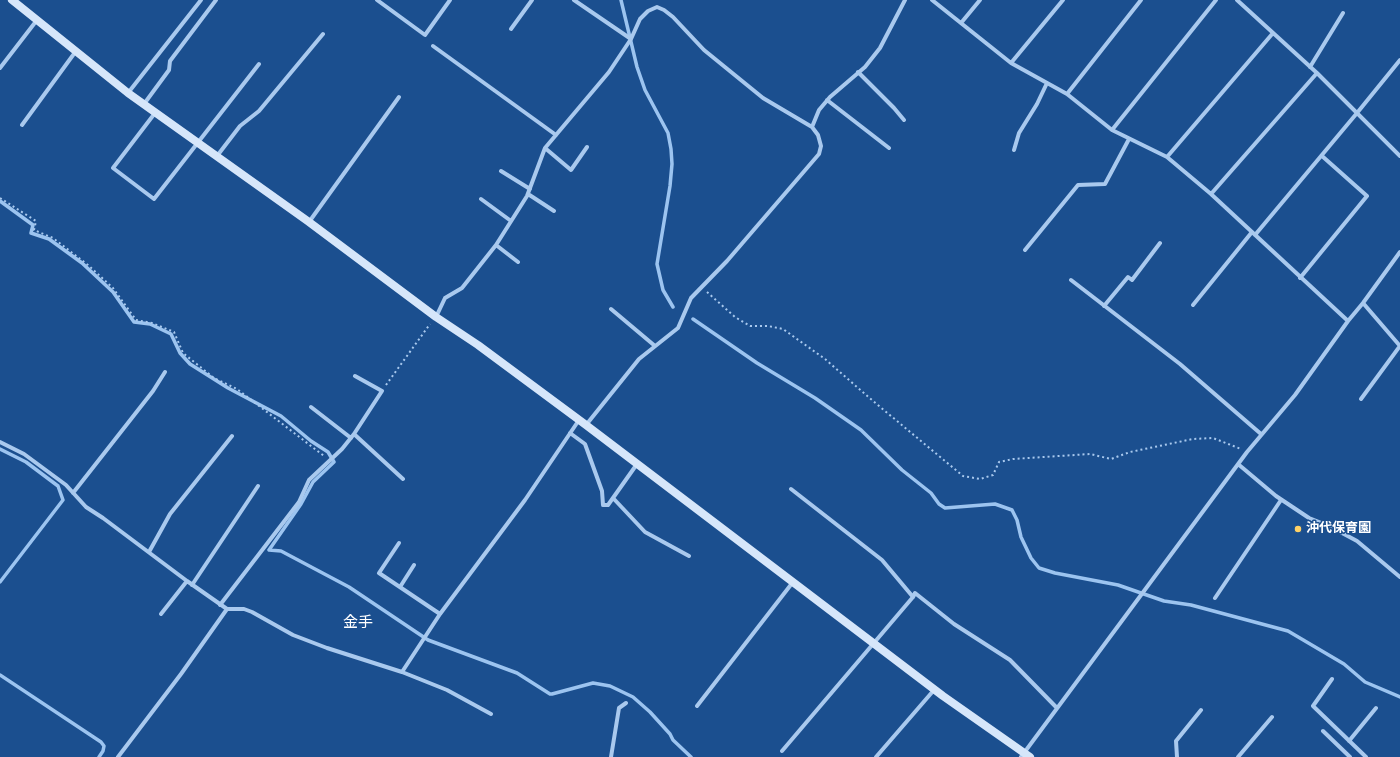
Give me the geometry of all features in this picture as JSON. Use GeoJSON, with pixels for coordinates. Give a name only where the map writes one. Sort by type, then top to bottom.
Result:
{"type":"FeatureCollection","features":[{"type":"Feature","properties":{"kind":"street"},"geometry":{"type":"LineString","coordinates":[[12,0],[128,93],[309,222],[436,317],[478,345],[582,422],[934,690],[1025,756],[1057,708],[1238,464],[1261,434],[1295,396],[1348,321],[1400,252]]}},
{"type":"Feature","properties":{"kind":"street"},"geometry":{"type":"LineString","coordinates":[[128,93],[201,0]]}},
{"type":"Feature","properties":{"kind":"street"},"geometry":{"type":"LineString","coordinates":[[144,104],[169,70],[170,61],[216,0]]}},
{"type":"Feature","properties":{"kind":"street"},"geometry":{"type":"LineString","coordinates":[[377,0],[425,35],[450,0]]}},
{"type":"Feature","properties":{"kind":"street"},"geometry":{"type":"LineString","coordinates":[[511,29],[532,0]]}},
{"type":"Feature","properties":{"kind":"street"},"geometry":{"type":"LineString","coordinates":[[574,0],[631,39]]}},
{"type":"Feature","properties":{"kind":"street"},"geometry":{"type":"LineString","coordinates":[[812,127],[819,110],[827,100],[865,66],[880,48],[905,0]]}},
{"type":"Feature","properties":{"kind":"street"},"geometry":{"type":"LineString","coordinates":[[932,0],[1011,63],[1067,94],[1112,130],[1167,157],[1211,194],[1348,321]]}},
{"type":"Feature","properties":{"kind":"street"},"geometry":{"type":"LineString","coordinates":[[961,23],[980,0]]}},
{"type":"Feature","properties":{"kind":"street"},"geometry":{"type":"LineString","coordinates":[[1011,63],[1063,0]]}},
{"type":"Feature","properties":{"kind":"street"},"geometry":{"type":"LineString","coordinates":[[1067,94],[1141,0]]}},
{"type":"Feature","properties":{"kind":"street"},"geometry":{"type":"LineString","coordinates":[[1112,130],[1216,0]]}},
{"type":"Feature","properties":{"kind":"street"},"geometry":{"type":"LineString","coordinates":[[1238,0],[1318,73],[1400,156]]}},
{"type":"Feature","properties":{"kind":"street"},"geometry":{"type":"LineString","coordinates":[[402,672],[440,614],[525,500],[570,433],[582,422],[639,359],[678,328],[691,298],[732,255],[818,154],[821,146],[818,135],[812,127],[758,94],[704,50],[673,17],[664,10],[657,7],[648,11],[640,19],[631,39],[609,72],[545,148],[529,191],[496,245],[462,288],[445,298],[436,317]]}},
{"type":"Feature","properties":{"kind":"street"},"geometry":{"type":"LineString","coordinates":[[1310,67],[1343,13]]}},
{"type":"Feature","properties":{"kind":"street"},"geometry":{"type":"LineString","coordinates":[[0,68],[37,20]]}},
{"type":"Feature","properties":{"kind":"street"},"geometry":{"type":"LineString","coordinates":[[1167,157],[1273,33]]}},
{"type":"Feature","properties":{"kind":"street"},"geometry":{"type":"LineString","coordinates":[[217,156],[240,126],[259,111],[323,34]]}},
{"type":"Feature","properties":{"kind":"street"},"geometry":{"type":"LineString","coordinates":[[434,46],[556,135]]}},
{"type":"Feature","properties":{"kind":"street"},"geometry":{"type":"LineString","coordinates":[[22,125],[76,51]]}},
{"type":"Feature","properties":{"kind":"street"},"geometry":{"type":"LineString","coordinates":[[1193,306],[1253,234],[1358,114],[1400,60]]}},
{"type":"Feature","properties":{"kind":"street"},"geometry":{"type":"LineString","coordinates":[[155,112],[113,168],[154,199],[259,64]]}},
{"type":"Feature","properties":{"kind":"street"},"geometry":{"type":"LineString","coordinates":[[858,72],[904,120]]}},
{"type":"Feature","properties":{"kind":"street"},"geometry":{"type":"LineString","coordinates":[[1211,194],[1318,73]]}},
{"type":"Feature","properties":{"kind":"street"},"geometry":{"type":"LineString","coordinates":[[1014,150],[1019,133],[1037,104],[1047,83]]}},
{"type":"Feature","properties":{"kind":"street"},"geometry":{"type":"LineString","coordinates":[[309,222],[398,97]]}},
{"type":"Feature","properties":{"kind":"street"},"geometry":{"type":"LineString","coordinates":[[827,100],[889,148]]}},
{"type":"Feature","properties":{"kind":"street"},"geometry":{"type":"LineString","coordinates":[[1025,250],[1078,186],[1105,184],[1129,138]]}},
{"type":"Feature","properties":{"kind":"street"},"geometry":{"type":"LineString","coordinates":[[545,148],[571,170],[587,147]]}},
{"type":"Feature","properties":{"kind":"street"},"geometry":{"type":"LineString","coordinates":[[1300,278],[1367,196],[1322,156]]}},
{"type":"Feature","properties":{"kind":"street"},"geometry":{"type":"LineString","coordinates":[[501,171],[554,211]]}},
{"type":"Feature","properties":{"kind":"street"},"geometry":{"type":"LineString","coordinates":[[481,199],[511,222]]}},
{"type":"Feature","properties":{"kind":"street"},"geometry":{"type":"LineString","coordinates":[[1104,306],[1128,277],[1132,280],[1160,243]]}},
{"type":"Feature","properties":{"kind":"street"},"geometry":{"type":"LineString","coordinates":[[496,245],[518,262]]}},
{"type":"Feature","properties":{"kind":"street"},"geometry":{"type":"LineString","coordinates":[[1071,280],[1180,364],[1261,434]]}},
{"type":"Feature","properties":{"kind":"street"},"geometry":{"type":"LineString","coordinates":[[1361,399],[1400,346],[1363,303]]}},
{"type":"Feature","properties":{"kind":"street"},"geometry":{"type":"LineString","coordinates":[[611,309],[655,346]]}},
{"type":"Feature","properties":{"kind":"street"},"geometry":{"type":"LineString","coordinates":[[73,493],[153,391],[165,372]]}},
{"type":"Feature","properties":{"kind":"street"},"geometry":{"type":"LineString","coordinates":[[220,605],[299,502],[309,480],[342,449],[382,391],[355,376]]}},
{"type":"Feature","properties":{"kind":"street"},"geometry":{"type":"LineString","coordinates":[[311,407],[352,436],[403,479]]}},
{"type":"Feature","properties":{"kind":"street"},"geometry":{"type":"LineString","coordinates":[[570,433],[585,444],[602,491],[604,505],[608,505],[637,464]]}},
{"type":"Feature","properties":{"kind":"street"},"geometry":{"type":"LineString","coordinates":[[148,552],[170,514],[232,436]]}},
{"type":"Feature","properties":{"kind":"street"},"geometry":{"type":"LineString","coordinates":[[0,442],[24,454],[66,485],[86,507],[227,609],[244,609],[252,612],[293,635],[327,648],[402,672],[447,690],[492,714]]}},
{"type":"Feature","properties":{"kind":"street"},"geometry":{"type":"LineString","coordinates":[[1238,464],[1281,500],[1309,518],[1329,526],[1357,541],[1400,577]]}},
{"type":"Feature","properties":{"kind":"street"},"geometry":{"type":"LineString","coordinates":[[192,585],[258,486]]}},
{"type":"Feature","properties":{"kind":"street"},"geometry":{"type":"LineString","coordinates":[[791,489],[882,560],[913,597]]}},
{"type":"Feature","properties":{"kind":"street"},"geometry":{"type":"LineString","coordinates":[[613,498],[645,532],[689,556]]}},
{"type":"Feature","properties":{"kind":"street"},"geometry":{"type":"LineString","coordinates":[[1215,598],[1281,500]]}},
{"type":"Feature","properties":{"kind":"street"},"geometry":{"type":"LineString","coordinates":[[399,543],[379,573],[440,614]]}},
{"type":"Feature","properties":{"kind":"street"},"geometry":{"type":"LineString","coordinates":[[400,587],[414,565]]}},
{"type":"Feature","properties":{"kind":"street"},"geometry":{"type":"LineString","coordinates":[[161,614],[187,581]]}},
{"type":"Feature","properties":{"kind":"street"},"geometry":{"type":"LineString","coordinates":[[696,706],[793,582]]}},
{"type":"Feature","properties":{"kind":"street"},"geometry":{"type":"LineString","coordinates":[[782,752],[874,644],[915,593],[954,624],[1010,660],[1057,708]]}},
{"type":"Feature","properties":{"kind":"street"},"geometry":{"type":"LineString","coordinates":[[118,757],[181,674],[227,609]]}},
{"type":"Feature","properties":{"kind":"street"},"geometry":{"type":"LineString","coordinates":[[1332,680],[1312,706],[1366,757]]}},
{"type":"Feature","properties":{"kind":"street"},"geometry":{"type":"LineString","coordinates":[[876,757],[934,690]]}},
{"type":"Feature","properties":{"kind":"street"},"geometry":{"type":"LineString","coordinates":[[611,757],[618,708],[626,703]]}},
{"type":"Feature","properties":{"kind":"street"},"geometry":{"type":"LineString","coordinates":[[1349,741],[1376,708]]}},
{"type":"Feature","properties":{"kind":"street"},"geometry":{"type":"LineString","coordinates":[[1177,757],[1176,741],[1201,710]]}},
{"type":"Feature","properties":{"kind":"street"},"geometry":{"type":"LineString","coordinates":[[1238,757],[1272,717]]}},
{"type":"Feature","properties":{"kind":"street"},"geometry":{"type":"LineString","coordinates":[[1322,731],[1350,757]]}},
{"type":"Feature","properties":{"kind":"path"},"geometry":{"type":"LineString","coordinates":[[0,198],[36,221],[34,230],[53,238],[88,265],[113,288],[136,320],[152,323],[174,332],[183,353],[189,358],[214,378],[237,388],[329,460]]}},
{"type":"Feature","properties":{"kind":"path"},"geometry":{"type":"LineString","coordinates":[[702,287],[735,318],[750,326],[768,326],[783,329],[825,358],[873,401],[964,476],[980,479],[993,475],[999,462],[1013,459],[1090,454],[1111,459],[1130,452],[1194,439],[1213,438],[1247,452]]}},
{"type":"Feature","properties":{"kind":"path"},"geometry":{"type":"LineString","coordinates":[[383,389],[436,317]]}},
{"type":"Feature","properties":{"kind":"waterway"},"geometry":{"type":"LineString","coordinates":[[621,0],[637,67],[645,90],[668,133],[671,149],[672,164],[670,186],[657,264],[663,290],[673,307]]}},
{"type":"Feature","properties":{"kind":"waterway"},"geometry":{"type":"LineString","coordinates":[[0,201],[33,225],[31,233],[49,239],[82,263],[113,292],[134,322],[150,324],[171,334],[180,353],[190,364],[228,388],[281,416],[311,441],[328,452],[334,462],[313,482],[301,504],[269,550],[281,551],[349,587],[428,640],[517,673],[550,694],[593,683],[610,686],[633,697],[650,712],[670,734],[673,740],[691,757]]}},
{"type":"Feature","properties":{"kind":"waterway"},"geometry":{"type":"LineString","coordinates":[[693,319],[757,363],[815,398],[861,430],[902,470],[931,493],[939,504],[945,508],[995,504],[1012,510],[1017,520],[1021,537],[1031,558],[1039,568],[1055,573],[1118,585],[1164,601],[1191,605],[1288,631],[1344,664],[1365,682],[1400,697]]}},
{"type":"Feature","properties":{"kind":"waterway"},"geometry":{"type":"LineString","coordinates":[[0,449],[26,462],[58,486],[63,500],[0,582]]}},
{"type":"Feature","properties":{"kind":"waterway"},"geometry":{"type":"LineString","coordinates":[[0,675],[101,742],[104,746],[99,757]]}},
{"type":"Feature","properties":{"kind":"place","name":"沖代保育園"},"geometry":{"type":"Point","coordinates":[1298,529]}},
{"type":"Feature","properties":{"kind":"district","name":"金手"},"geometry":{"type":"Point","coordinates":[358,623]}}]}
